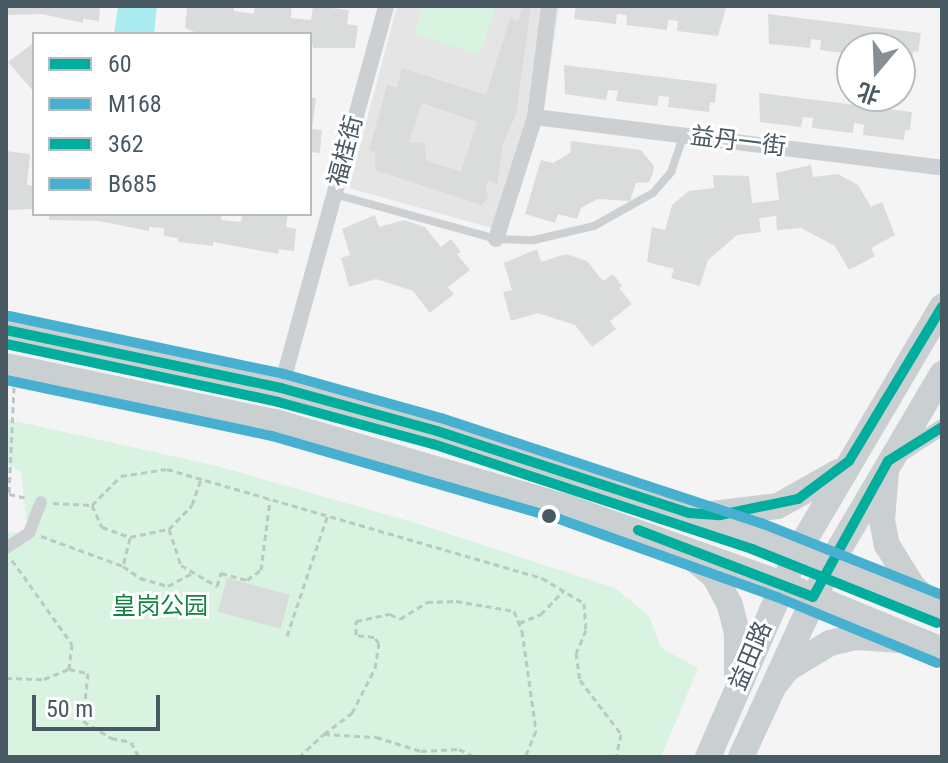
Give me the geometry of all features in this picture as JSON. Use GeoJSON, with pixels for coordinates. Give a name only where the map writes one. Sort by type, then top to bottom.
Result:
{"type":"FeatureCollection","features":[{"type":"Feature","properties":{"kind":"main road","name":"益田路"},"geometry":{"type":"LineString","coordinates":[[708,757],[797,553],[942,307]]}},
{"type":"Feature","properties":{"kind":"main road"},"geometry":{"type":"LineString","coordinates":[[6,330],[281,388],[437,431],[689,513],[942,610]]}},
{"type":"Feature","properties":{"kind":"main road"},"geometry":{"type":"LineString","coordinates":[[10,366],[275,422],[672,542],[938,648]]}},
{"type":"Feature","properties":{"kind":"main road","name":"益田路"},"geometry":{"type":"LineString","coordinates":[[741,757],[829,566],[888,461],[942,374]]}},
{"type":"Feature","properties":{"kind":"main road"},"geometry":{"type":"LineString","coordinates":[[689,513],[747,513],[778,506],[825,483],[849,461]]}},
{"type":"Feature","properties":{"kind":"main road"},"geometry":{"type":"LineString","coordinates":[[888,461],[882,520],[887,545],[913,587],[942,610]]}},
{"type":"Feature","properties":{"kind":"main road"},"geometry":{"type":"LineString","coordinates":[[672,542],[715,577],[730,605],[739,662],[734,697]]}},
{"type":"Feature","properties":{"kind":"main road"},"geometry":{"type":"LineString","coordinates":[[768,694],[787,669],[830,643],[857,637],[938,648]]}},
{"type":"Feature","properties":{"kind":"street","name":"福桂街"},"geometry":{"type":"LineString","coordinates":[[281,388],[386,6]]}},
{"type":"Feature","properties":{"kind":"street"},"geometry":{"type":"LineString","coordinates":[[496,239],[535,117],[549,6]]}},
{"type":"Feature","properties":{"kind":"street","name":"益丹一街"},"geometry":{"type":"LineString","coordinates":[[535,117],[942,168]]}},
{"type":"Feature","properties":{"kind":"street"},"geometry":{"type":"LineString","coordinates":[[888,461],[942,427]]}},
{"type":"Feature","properties":{"kind":"street"},"geometry":{"type":"LineString","coordinates":[[6,548],[29,533],[41,502]]}},
{"type":"Feature","properties":{"kind":"lane"},"geometry":{"type":"LineString","coordinates":[[334,194],[496,239],[534,240],[594,226],[625,212],[653,193],[671,172],[684,135]]}},
{"type":"Feature","properties":{"kind":"path"},"geometry":{"type":"LineString","coordinates":[[10,366],[9,494],[41,502],[92,505],[121,476],[167,469],[542,578],[584,603],[586,630],[576,653],[580,680],[621,734],[616,757]]}},
{"type":"Feature","properties":{"kind":"path"},"geometry":{"type":"LineString","coordinates":[[92,505],[102,527],[130,537],[169,529],[192,505],[201,479]]}},
{"type":"Feature","properties":{"kind":"path"},"geometry":{"type":"LineString","coordinates":[[169,529],[181,565],[217,586],[221,573],[247,580],[261,570],[270,499]]}},
{"type":"Feature","properties":{"kind":"path"},"geometry":{"type":"LineString","coordinates":[[287,636],[327,517]]}},
{"type":"Feature","properties":{"kind":"path"},"geometry":{"type":"LineString","coordinates":[[29,533],[72,543],[91,558],[123,566],[140,578],[168,586],[194,572]]}},
{"type":"Feature","properties":{"kind":"path"},"geometry":{"type":"LineString","coordinates":[[123,566],[130,537]]}},
{"type":"Feature","properties":{"kind":"path"},"geometry":{"type":"LineString","coordinates":[[6,548],[72,644],[69,669]]}},
{"type":"Feature","properties":{"kind":"path"},"geometry":{"type":"LineString","coordinates":[[519,623],[541,614],[563,591]]}},
{"type":"Feature","properties":{"kind":"path"},"geometry":{"type":"LineString","coordinates":[[299,757],[352,713],[375,668],[379,643],[374,637],[356,635],[356,621],[390,614],[400,619],[427,602],[456,601],[514,611],[519,623],[536,731],[525,757]]}},
{"type":"Feature","properties":{"kind":"path"},"geometry":{"type":"LineString","coordinates":[[6,678],[44,679],[69,669],[88,673],[83,721],[111,738],[131,742],[139,757]]}},
{"type":"Feature","properties":{"kind":"path"},"geometry":{"type":"LineString","coordinates":[[324,734],[376,737],[421,751],[459,749],[475,757]]}},
{"type":"Feature","properties":{"kind":"shaded area"},"geometry":{"type":"Polygon","coordinates":[[[397,6],[559,6],[544,108],[506,232],[349,188],[397,6]]]}},
{"type":"Feature","properties":{"kind":"green space"},"geometry":{"type":"Polygon","coordinates":[[[423,6],[496,6],[480,55],[414,34],[423,6]]]}},
{"type":"Feature","properties":{"kind":"green space","name":"皇岗公园"},"geometry":{"type":"Polygon","coordinates":[[[6,419],[217,466],[412,522],[615,588],[649,616],[661,648],[698,668],[661,757],[6,757],[6,533],[28,532],[21,472],[6,463],[6,419]]]}},
{"type":"Feature","properties":{"kind":"water"},"geometry":{"type":"Polygon","coordinates":[[[118,6],[157,6],[154,32],[114,32],[118,6]]]}},
{"type":"Feature","properties":{"kind":"building"},"geometry":{"type":"Polygon","coordinates":[[[6,6],[100,6],[99,21],[83,19],[83,23],[42,14],[6,15],[6,6]]]}},
{"type":"Feature","properties":{"kind":"building"},"geometry":{"type":"Polygon","coordinates":[[[187,6],[234,6],[234,11],[254,14],[255,6],[292,6],[291,18],[311,20],[313,6],[349,10],[347,24],[358,26],[355,48],[313,48],[312,32],[194,32],[185,28],[187,6]]]}},
{"type":"Feature","properties":{"kind":"building"},"geometry":{"type":"Polygon","coordinates":[[[523,6],[531,6],[516,115],[503,143],[497,184],[488,181],[488,198],[481,205],[375,170],[375,152],[369,150],[387,85],[397,87],[402,68],[486,95],[510,18],[518,21],[523,6]],[[422,103],[409,142],[425,144],[426,161],[461,171],[477,122],[422,103]]]}},
{"type":"Feature","properties":{"kind":"building"},"geometry":{"type":"Polygon","coordinates":[[[576,6],[726,8],[718,36],[677,31],[678,21],[668,20],[667,30],[626,25],[627,15],[617,14],[616,24],[574,19],[576,6]]]}},
{"type":"Feature","properties":{"kind":"building"},"geometry":{"type":"Polygon","coordinates":[[[768,14],[913,32],[836,32],[836,52],[820,50],[821,40],[811,39],[810,48],[769,44],[768,14]]]}},
{"type":"Feature","properties":{"kind":"building"},"geometry":{"type":"Polygon","coordinates":[[[916,32],[921,33],[916,52],[916,32]]]}},
{"type":"Feature","properties":{"kind":"building"},"geometry":{"type":"Polygon","coordinates":[[[32,44],[32,90],[8,62],[32,44]]]}},
{"type":"Feature","properties":{"kind":"building"},"geometry":{"type":"Polygon","coordinates":[[[564,65],[717,84],[715,103],[710,102],[709,112],[668,107],[669,97],[659,96],[657,106],[616,101],[618,91],[608,90],[606,100],[565,94],[564,65]]]}},
{"type":"Feature","properties":{"kind":"building"},"geometry":{"type":"Polygon","coordinates":[[[759,93],[836,103],[836,112],[912,112],[910,130],[905,130],[904,140],[863,135],[864,125],[854,123],[853,133],[812,128],[813,118],[803,117],[801,127],[760,122],[759,93]]]}},
{"type":"Feature","properties":{"kind":"building"},"geometry":{"type":"Polygon","coordinates":[[[312,97],[316,98],[312,129],[312,97]]]}},
{"type":"Feature","properties":{"kind":"building"},"geometry":{"type":"Polygon","coordinates":[[[312,129],[322,130],[320,153],[312,152],[312,129]]]}},
{"type":"Feature","properties":{"kind":"building"},"geometry":{"type":"Polygon","coordinates":[[[571,141],[641,150],[654,166],[649,182],[636,183],[630,201],[598,199],[581,208],[577,219],[558,214],[555,223],[525,214],[541,160],[553,163],[570,153],[571,141]]]}},
{"type":"Feature","properties":{"kind":"building"},"geometry":{"type":"Polygon","coordinates":[[[6,151],[30,154],[27,185],[32,186],[32,209],[6,210],[6,151]]]}},
{"type":"Feature","properties":{"kind":"building"},"geometry":{"type":"Polygon","coordinates":[[[811,165],[813,177],[838,174],[858,185],[871,207],[882,202],[895,235],[871,248],[875,256],[849,270],[835,246],[801,228],[777,230],[776,216],[759,218],[761,232],[737,235],[708,260],[700,286],[671,278],[674,269],[647,262],[652,227],[665,230],[672,205],[689,191],[714,188],[713,175],[749,176],[752,203],[779,200],[776,173],[811,165]]]}},
{"type":"Feature","properties":{"kind":"building"},"geometry":{"type":"Polygon","coordinates":[[[375,215],[379,227],[404,220],[425,227],[441,247],[451,239],[461,252],[457,254],[470,270],[448,287],[454,294],[430,313],[413,291],[376,279],[349,287],[341,258],[350,255],[342,229],[375,215]]]}},
{"type":"Feature","properties":{"kind":"building"},"geometry":{"type":"Polygon","coordinates":[[[49,216],[222,216],[221,220],[241,222],[242,216],[288,216],[286,227],[296,229],[294,251],[279,249],[278,254],[213,242],[213,246],[178,242],[178,238],[164,236],[164,228],[149,227],[149,231],[99,221],[49,220],[49,216]]]}},
{"type":"Feature","properties":{"kind":"building"},"geometry":{"type":"Polygon","coordinates":[[[537,249],[541,262],[566,254],[587,261],[603,281],[613,274],[622,286],[619,288],[632,304],[610,321],[616,329],[592,347],[575,325],[538,313],[511,321],[503,292],[512,290],[504,263],[537,249]]]}},
{"type":"Feature","properties":{"kind":"building"},"geometry":{"type":"Polygon","coordinates":[[[227,578],[290,595],[281,629],[218,612],[227,578]]]}},
{"type":"Feature","properties":{"kind":"transit line","name":"60"},"geometry":{"type":"LineString","coordinates":[[6,330],[281,388],[437,431],[689,513],[720,515],[798,499],[849,461],[942,307]]}},
{"type":"Feature","properties":{"kind":"transit line","name":"B685"},"geometry":{"type":"LineString","coordinates":[[9,316],[284,374],[441,418],[761,523],[942,595]]}},
{"type":"Feature","properties":{"kind":"transit line","name":"362"},"geometry":{"type":"LineString","coordinates":[[6,344],[278,402],[433,444],[752,549],[937,623]]}},
{"type":"Feature","properties":{"kind":"transit line","name":"M168"},"geometry":{"type":"LineString","coordinates":[[6,380],[272,436],[559,519],[777,597],[937,663]]}},
{"type":"Feature","properties":{"kind":"transit line","name":"60"},"geometry":{"type":"LineString","coordinates":[[638,530],[813,597],[888,461],[942,427]]}}]}
